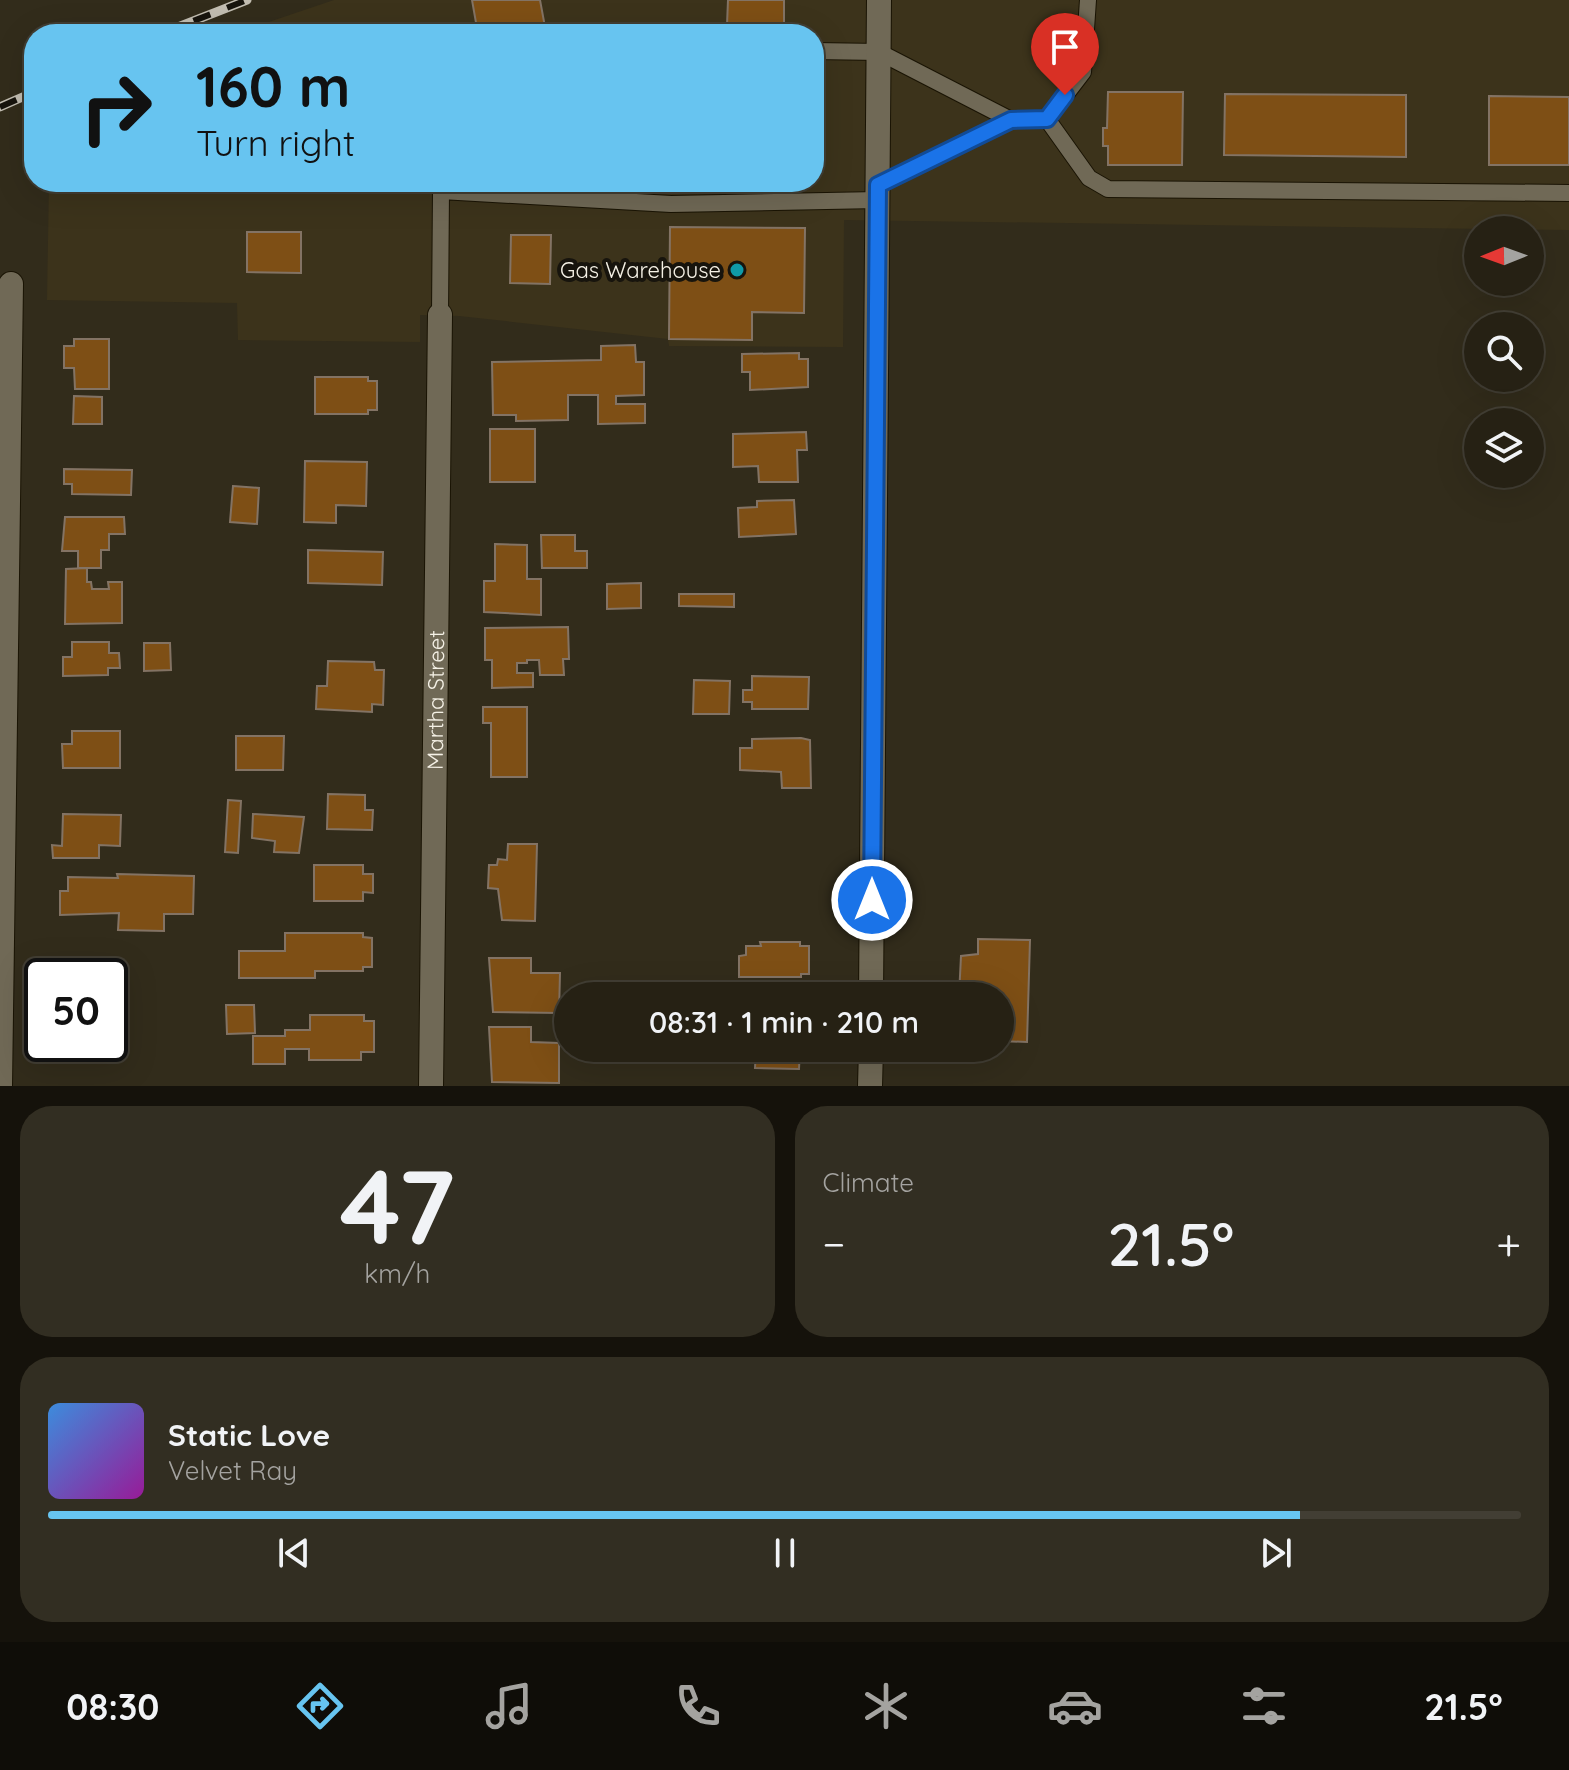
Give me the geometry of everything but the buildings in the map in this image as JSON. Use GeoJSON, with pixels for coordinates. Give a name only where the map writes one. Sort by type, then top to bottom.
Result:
{"type":"FeatureCollection","features":[{"type":"Feature","properties":{"kind":"street"},"geometry":{"type":"LineString","coordinates":[[871,982],[879,0]]}},
{"type":"Feature","properties":{"kind":"street"},"geometry":{"type":"LineString","coordinates":[[0,1086],[11,284]]}},
{"type":"Feature","properties":{"kind":"street","name":"Martha Street"},"geometry":{"type":"LineString","coordinates":[[431,1086],[440,315]]}},
{"type":"Feature","properties":{"kind":"street"},"geometry":{"type":"LineString","coordinates":[[870,1086],[871,1062]]}},
{"type":"Feature","properties":{"kind":"lane"},"geometry":{"type":"LineString","coordinates":[[1047,119],[1083,72],[1088,0]]}},
{"type":"Feature","properties":{"kind":"lane"},"geometry":{"type":"LineString","coordinates":[[824,51],[879,52],[1011,120]]}},
{"type":"Feature","properties":{"kind":"lane"},"geometry":{"type":"LineString","coordinates":[[518,192],[671,204],[878,192],[1011,120],[1047,119]]}},
{"type":"Feature","properties":{"kind":"lane"},"geometry":{"type":"LineString","coordinates":[[1047,119],[1089,178],[1108,189],[1569,193]]}},
{"type":"Feature","properties":{"kind":"lane"},"geometry":{"type":"LineString","coordinates":[[440,315],[441,192]]}},
{"type":"Feature","properties":{"kind":"shaded area"},"geometry":{"type":"Polygon","coordinates":[[[334,0],[1569,0],[1569,230],[1544,230],[1544,216],[1464,216],[1464,229],[844,220],[843,347],[669,346],[668,339],[459,316],[420,315],[420,342],[238,340],[237,303],[47,300],[49,192],[824,192],[824,24],[263,24],[334,0]]]}},
{"type":"Feature","properties":{"kind":"railway"},"geometry":{"type":"LineString","coordinates":[[186,24],[247,0]]}},
{"type":"Feature","properties":{"kind":"railway"},"geometry":{"type":"LineString","coordinates":[[0,107],[24,96]]}},
{"type":"Feature","properties":{"kind":"place","name":"Gas Warehouse"},"geometry":{"type":"Point","coordinates":[737,270]}},
{"type":"Feature","properties":{"kind":"route"},"geometry":{"type":"LineString","coordinates":[[872,900],[878,185],[1011,120],[1047,119],[1065,95]]}}]}
